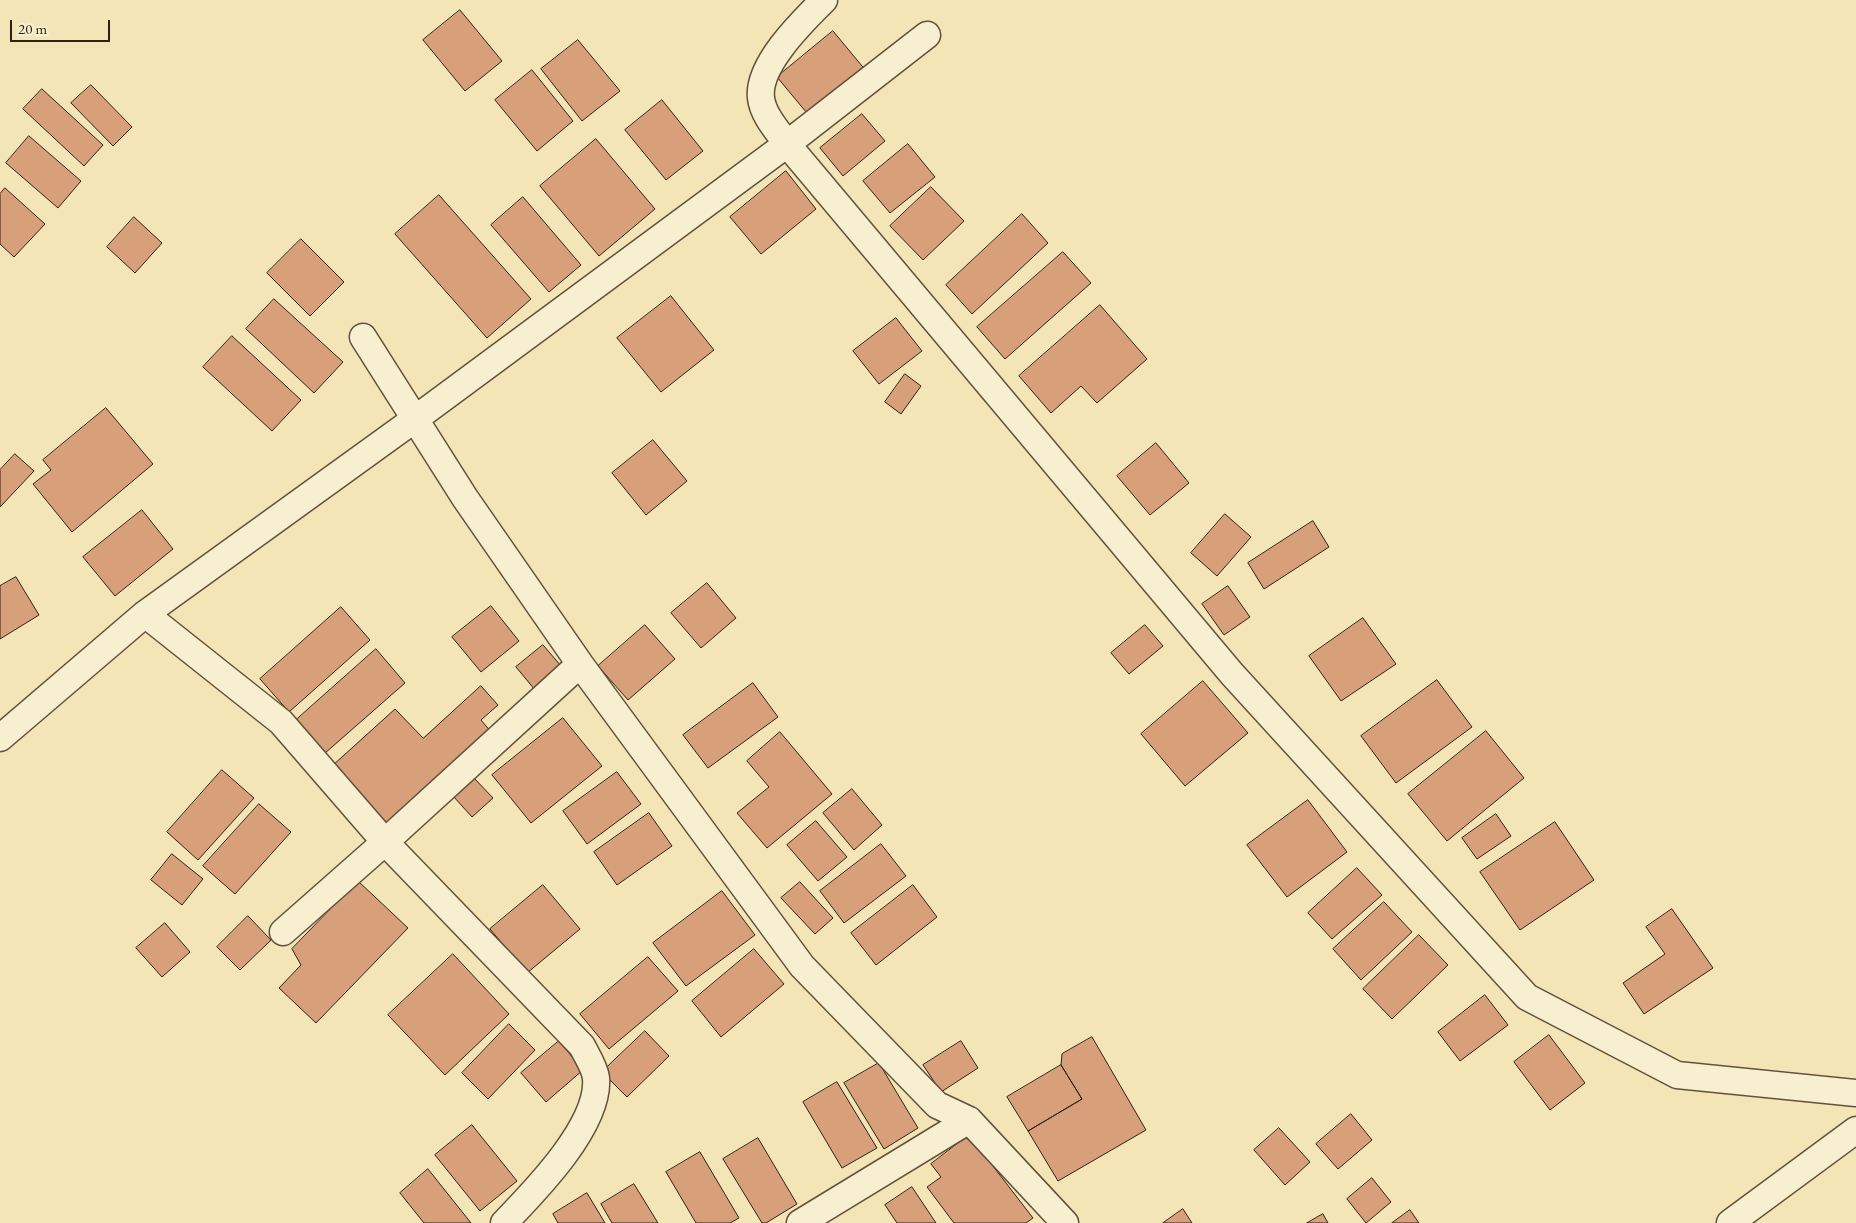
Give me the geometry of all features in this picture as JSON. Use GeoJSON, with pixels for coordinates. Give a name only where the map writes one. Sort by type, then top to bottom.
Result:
{"type":"FeatureCollection","features":[{"type":"Feature","properties":{"kind":"street"},"geometry":{"type":"LineString","coordinates":[[824,0],[794,30],[775,56],[764,77],[761,97],[766,114],[787,144],[1232,674],[1527,997],[1677,1075],[1856,1093]]}},
{"type":"Feature","properties":{"kind":"street"},"geometry":{"type":"LineString","coordinates":[[0,738],[145,614],[415,419],[787,144],[927,35]]}},
{"type":"Feature","properties":{"kind":"street"},"geometry":{"type":"LineString","coordinates":[[363,337],[465,498],[580,664],[802,966],[937,1104],[969,1120],[1065,1223]]}},
{"type":"Feature","properties":{"kind":"street"},"geometry":{"type":"LineString","coordinates":[[145,614],[281,722],[385,842],[582,1046],[596,1076],[595,1096],[585,1124],[527,1200],[504,1223]]}},
{"type":"Feature","properties":{"kind":"street"},"geometry":{"type":"LineString","coordinates":[[283,932],[385,842],[580,664]]}},
{"type":"Feature","properties":{"kind":"street"},"geometry":{"type":"LineString","coordinates":[[800,1223],[969,1120]]}},
{"type":"Feature","properties":{"kind":"street"},"geometry":{"type":"LineString","coordinates":[[1730,1223],[1856,1130]]}},
{"type":"Feature","properties":{"kind":"building"},"geometry":{"type":"Polygon","coordinates":[[[460,10],[502,61],[465,91],[423,40],[460,10]]]}},
{"type":"Feature","properties":{"kind":"building"},"geometry":{"type":"Polygon","coordinates":[[[833,31],[867,72],[811,118],[777,77],[833,31]]]}},
{"type":"Feature","properties":{"kind":"building"},"geometry":{"type":"Polygon","coordinates":[[[578,40],[620,91],[582,121],[541,69],[578,40]]]}},
{"type":"Feature","properties":{"kind":"building"},"geometry":{"type":"Polygon","coordinates":[[[532,70],[573,121],[537,151],[495,100],[532,70]]]}},
{"type":"Feature","properties":{"kind":"building"},"geometry":{"type":"Polygon","coordinates":[[[91,85],[132,127],[113,146],[71,103],[91,85]]]}},
{"type":"Feature","properties":{"kind":"building"},"geometry":{"type":"Polygon","coordinates":[[[42,89],[103,145],[84,166],[23,109],[42,89]]]}},
{"type":"Feature","properties":{"kind":"building"},"geometry":{"type":"Polygon","coordinates":[[[662,100],[703,151],[666,180],[625,130],[662,100]]]}},
{"type":"Feature","properties":{"kind":"building"},"geometry":{"type":"Polygon","coordinates":[[[862,114],[885,141],[843,176],[820,148],[862,114]]]}},
{"type":"Feature","properties":{"kind":"building"},"geometry":{"type":"Polygon","coordinates":[[[29,136],[81,181],[58,208],[6,163],[29,136]]]}},
{"type":"Feature","properties":{"kind":"building"},"geometry":{"type":"Polygon","coordinates":[[[596,139],[655,209],[599,256],[540,186],[596,139]]]}},
{"type":"Feature","properties":{"kind":"building"},"geometry":{"type":"Polygon","coordinates":[[[908,144],[935,177],[890,213],[863,181],[908,144]]]}},
{"type":"Feature","properties":{"kind":"building"},"geometry":{"type":"Polygon","coordinates":[[[786,171],[816,209],[761,254],[730,217],[786,171]]]}},
{"type":"Feature","properties":{"kind":"building"},"geometry":{"type":"Polygon","coordinates":[[[931,187],[964,221],[923,260],[890,226],[931,187]]]}},
{"type":"Feature","properties":{"kind":"building"},"geometry":{"type":"Polygon","coordinates":[[[5,188],[45,224],[14,257],[0,244],[0,194],[5,188]]]}},
{"type":"Feature","properties":{"kind":"building"},"geometry":{"type":"Polygon","coordinates":[[[439,195],[531,299],[487,338],[395,234],[439,195]]]}},
{"type":"Feature","properties":{"kind":"building"},"geometry":{"type":"Polygon","coordinates":[[[523,197],[581,265],[549,292],[491,225],[523,197]]]}},
{"type":"Feature","properties":{"kind":"building"},"geometry":{"type":"Polygon","coordinates":[[[1022,214],[1048,243],[972,314],[946,285],[1022,214]]]}},
{"type":"Feature","properties":{"kind":"building"},"geometry":{"type":"Polygon","coordinates":[[[134,217],[162,243],[135,273],[107,247],[134,217]]]}},
{"type":"Feature","properties":{"kind":"building"},"geometry":{"type":"Polygon","coordinates":[[[301,239],[344,282],[310,316],[267,273],[301,239]]]}},
{"type":"Feature","properties":{"kind":"building"},"geometry":{"type":"Polygon","coordinates":[[[1063,252],[1091,283],[1005,359],[977,327],[1063,252]]]}},
{"type":"Feature","properties":{"kind":"building"},"geometry":{"type":"Polygon","coordinates":[[[671,296],[714,350],[661,392],[617,338],[671,296]]]}},
{"type":"Feature","properties":{"kind":"building"},"geometry":{"type":"Polygon","coordinates":[[[274,299],[343,362],[314,393],[246,329],[274,299]]]}},
{"type":"Feature","properties":{"kind":"building"},"geometry":{"type":"Polygon","coordinates":[[[1100,305],[1147,359],[1097,403],[1081,386],[1051,413],[1019,376],[1100,305]]]}},
{"type":"Feature","properties":{"kind":"building"},"geometry":{"type":"Polygon","coordinates":[[[896,318],[922,351],[879,384],[853,351],[896,318]]]}},
{"type":"Feature","properties":{"kind":"building"},"geometry":{"type":"Polygon","coordinates":[[[232,336],[301,400],[272,431],[203,367],[232,336]]]}},
{"type":"Feature","properties":{"kind":"building"},"geometry":{"type":"Polygon","coordinates":[[[905,374],[921,386],[901,414],[885,402],[905,374]]]}},
{"type":"Feature","properties":{"kind":"building"},"geometry":{"type":"Polygon","coordinates":[[[106,408],[153,464],[72,532],[33,484],[51,470],[43,460],[106,408]]]}},
{"type":"Feature","properties":{"kind":"building"},"geometry":{"type":"Polygon","coordinates":[[[653,440],[687,481],[646,515],[612,473],[653,440]]]}},
{"type":"Feature","properties":{"kind":"building"},"geometry":{"type":"Polygon","coordinates":[[[1156,443],[1189,483],[1150,515],[1117,476],[1156,443]]]}},
{"type":"Feature","properties":{"kind":"building"},"geometry":{"type":"Polygon","coordinates":[[[15,454],[34,471],[0,507],[0,470],[15,454]]]}},
{"type":"Feature","properties":{"kind":"building"},"geometry":{"type":"Polygon","coordinates":[[[142,510],[173,549],[115,596],[83,557],[142,510]]]}},
{"type":"Feature","properties":{"kind":"building"},"geometry":{"type":"Polygon","coordinates":[[[1225,514],[1251,537],[1217,576],[1191,553],[1225,514]]]}},
{"type":"Feature","properties":{"kind":"building"},"geometry":{"type":"Polygon","coordinates":[[[1313,521],[1329,547],[1264,589],[1248,563],[1313,521]]]}},
{"type":"Feature","properties":{"kind":"building"},"geometry":{"type":"Polygon","coordinates":[[[16,577],[39,615],[0,639],[0,586],[16,577]]]}},
{"type":"Feature","properties":{"kind":"building"},"geometry":{"type":"Polygon","coordinates":[[[707,583],[736,618],[701,648],[671,613],[707,583]]]}},
{"type":"Feature","properties":{"kind":"building"},"geometry":{"type":"Polygon","coordinates":[[[1228,586],[1250,617],[1224,635],[1202,604],[1228,586]]]}},
{"type":"Feature","properties":{"kind":"building"},"geometry":{"type":"Polygon","coordinates":[[[491,606],[519,641],[481,672],[452,637],[491,606]]]}},
{"type":"Feature","properties":{"kind":"building"},"geometry":{"type":"Polygon","coordinates":[[[341,607],[370,640],[289,712],[260,679],[341,607]]]}},
{"type":"Feature","properties":{"kind":"building"},"geometry":{"type":"Polygon","coordinates":[[[1363,618],[1396,664],[1341,701],[1309,656],[1363,618]]]}},
{"type":"Feature","properties":{"kind":"building"},"geometry":{"type":"Polygon","coordinates":[[[645,625],[675,659],[628,700],[598,666],[645,625]]]}},
{"type":"Feature","properties":{"kind":"building"},"geometry":{"type":"Polygon","coordinates":[[[1145,625],[1163,646],[1129,674],[1111,653],[1145,625]]]}},
{"type":"Feature","properties":{"kind":"building"},"geometry":{"type":"Polygon","coordinates":[[[543,645],[562,667],[535,690],[516,667],[543,645]]]}},
{"type":"Feature","properties":{"kind":"building"},"geometry":{"type":"Polygon","coordinates":[[[376,649],[405,683],[324,754],[295,721],[376,649]]]}},
{"type":"Feature","properties":{"kind":"building"},"geometry":{"type":"Polygon","coordinates":[[[1437,680],[1472,727],[1396,783],[1361,736],[1437,680]]]}},
{"type":"Feature","properties":{"kind":"building"},"geometry":{"type":"Polygon","coordinates":[[[1203,681],[1248,733],[1185,786],[1141,734],[1203,681]]]}},
{"type":"Feature","properties":{"kind":"building"},"geometry":{"type":"Polygon","coordinates":[[[753,683],[778,717],[708,768],[683,735],[753,683]]]}},
{"type":"Feature","properties":{"kind":"building"},"geometry":{"type":"Polygon","coordinates":[[[481,686],[498,705],[481,720],[492,733],[388,828],[332,766],[395,709],[423,738],[481,686]]]}},
{"type":"Feature","properties":{"kind":"building"},"geometry":{"type":"Polygon","coordinates":[[[563,718],[602,766],[531,823],[492,775],[563,718]]]}},
{"type":"Feature","properties":{"kind":"building"},"geometry":{"type":"Polygon","coordinates":[[[1486,731],[1524,778],[1447,841],[1408,794],[1486,731]]]}},
{"type":"Feature","properties":{"kind":"building"},"geometry":{"type":"Polygon","coordinates":[[[780,732],[832,794],[767,848],[737,813],[769,787],[747,761],[780,732]]]}},
{"type":"Feature","properties":{"kind":"building"},"geometry":{"type":"Polygon","coordinates":[[[222,770],[254,798],[198,860],[167,832],[222,770]]]}},
{"type":"Feature","properties":{"kind":"building"},"geometry":{"type":"Polygon","coordinates":[[[617,772],[641,804],[587,844],[563,811],[617,772]]]}},
{"type":"Feature","properties":{"kind":"building"},"geometry":{"type":"Polygon","coordinates":[[[473,777],[493,798],[472,817],[453,796],[473,777]]]}},
{"type":"Feature","properties":{"kind":"building"},"geometry":{"type":"Polygon","coordinates":[[[852,789],[882,825],[854,850],[823,813],[852,789]]]}},
{"type":"Feature","properties":{"kind":"building"},"geometry":{"type":"Polygon","coordinates":[[[1308,800],[1347,852],[1287,897],[1247,845],[1308,800]]]}},
{"type":"Feature","properties":{"kind":"building"},"geometry":{"type":"Polygon","coordinates":[[[259,804],[291,832],[235,894],[203,866],[259,804]]]}},
{"type":"Feature","properties":{"kind":"building"},"geometry":{"type":"Polygon","coordinates":[[[649,813],[672,846],[617,885],[594,852],[649,813]]]}},
{"type":"Feature","properties":{"kind":"building"},"geometry":{"type":"Polygon","coordinates":[[[1496,814],[1511,836],[1477,859],[1462,838],[1496,814]]]}},
{"type":"Feature","properties":{"kind":"building"},"geometry":{"type":"Polygon","coordinates":[[[816,821],[847,857],[818,881],[787,845],[816,821]]]}},
{"type":"Feature","properties":{"kind":"building"},"geometry":{"type":"Polygon","coordinates":[[[1555,822],[1594,880],[1520,930],[1480,872],[1555,822]]]}},
{"type":"Feature","properties":{"kind":"building"},"geometry":{"type":"Polygon","coordinates":[[[881,844],[906,876],[844,923],[820,891],[881,844]]]}},
{"type":"Feature","properties":{"kind":"building"},"geometry":{"type":"Polygon","coordinates":[[[172,854],[203,879],[182,905],[151,880],[172,854]]]}},
{"type":"Feature","properties":{"kind":"building"},"geometry":{"type":"Polygon","coordinates":[[[1357,868],[1382,895],[1332,939],[1308,913],[1357,868]]]}},
{"type":"Feature","properties":{"kind":"building"},"geometry":{"type":"Polygon","coordinates":[[[358,881],[408,928],[316,1023],[279,988],[301,965],[292,949],[358,881]]]}},
{"type":"Feature","properties":{"kind":"building"},"geometry":{"type":"Polygon","coordinates":[[[800,882],[833,918],[815,934],[781,898],[800,882]]]}},
{"type":"Feature","properties":{"kind":"building"},"geometry":{"type":"Polygon","coordinates":[[[543,885],[580,929],[527,973],[490,929],[543,885]]]}},
{"type":"Feature","properties":{"kind":"building"},"geometry":{"type":"Polygon","coordinates":[[[913,885],[937,917],[876,965],[851,933],[913,885]]]}},
{"type":"Feature","properties":{"kind":"building"},"geometry":{"type":"Polygon","coordinates":[[[722,891],[755,935],[686,986],[653,943],[722,891]]]}},
{"type":"Feature","properties":{"kind":"building"},"geometry":{"type":"Polygon","coordinates":[[[1384,902],[1412,932],[1361,980],[1333,949],[1384,902]]]}},
{"type":"Feature","properties":{"kind":"building"},"geometry":{"type":"Polygon","coordinates":[[[1672,909],[1713,968],[1644,1014],[1623,983],[1665,954],[1646,927],[1672,909]]]}},
{"type":"Feature","properties":{"kind":"building"},"geometry":{"type":"Polygon","coordinates":[[[248,916],[271,940],[240,970],[217,947],[248,916]]]}},
{"type":"Feature","properties":{"kind":"building"},"geometry":{"type":"Polygon","coordinates":[[[165,923],[190,952],[162,977],[136,948],[165,923]]]}},
{"type":"Feature","properties":{"kind":"building"},"geometry":{"type":"Polygon","coordinates":[[[1419,935],[1448,965],[1392,1019],[1363,989],[1419,935]]]}},
{"type":"Feature","properties":{"kind":"building"},"geometry":{"type":"Polygon","coordinates":[[[754,949],[784,984],[721,1037],[692,1001],[754,949]]]}},
{"type":"Feature","properties":{"kind":"building"},"geometry":{"type":"Polygon","coordinates":[[[453,954],[509,1014],[445,1075],[388,1015],[453,954]]]}},
{"type":"Feature","properties":{"kind":"building"},"geometry":{"type":"Polygon","coordinates":[[[648,957],[678,991],[609,1049],[580,1014],[648,957]]]}},
{"type":"Feature","properties":{"kind":"building"},"geometry":{"type":"Polygon","coordinates":[[[1485,995],[1508,1025],[1460,1061],[1438,1032],[1485,995]]]}},
{"type":"Feature","properties":{"kind":"building"},"geometry":{"type":"Polygon","coordinates":[[[509,1024],[535,1050],[488,1099],[462,1073],[509,1024]]]}},
{"type":"Feature","properties":{"kind":"building"},"geometry":{"type":"Polygon","coordinates":[[[645,1031],[669,1056],[627,1097],[602,1072],[645,1031]]]}},
{"type":"Feature","properties":{"kind":"building"},"geometry":{"type":"Polygon","coordinates":[[[1549,1035],[1585,1083],[1550,1110],[1514,1062],[1549,1035]]]}},
{"type":"Feature","properties":{"kind":"building"},"geometry":{"type":"Polygon","coordinates":[[[1092,1037],[1146,1130],[1058,1181],[1028,1131],[1082,1099],[1061,1065],[1062,1054],[1092,1037]]]}},
{"type":"Feature","properties":{"kind":"building"},"geometry":{"type":"Polygon","coordinates":[[[559,1041],[583,1070],[546,1102],[521,1073],[559,1041]]]}},
{"type":"Feature","properties":{"kind":"building"},"geometry":{"type":"Polygon","coordinates":[[[961,1041],[978,1068],[941,1092],[923,1065],[961,1041]]]}},
{"type":"Feature","properties":{"kind":"building"},"geometry":{"type":"Polygon","coordinates":[[[879,1063],[918,1128],[884,1149],[844,1083],[879,1063]]]}},
{"type":"Feature","properties":{"kind":"building"},"geometry":{"type":"Polygon","coordinates":[[[1061,1065],[1082,1099],[1028,1131],[1007,1097],[1061,1065]]]}},
{"type":"Feature","properties":{"kind":"building"},"geometry":{"type":"Polygon","coordinates":[[[837,1082],[877,1148],[842,1168],[803,1102],[837,1082]]]}},
{"type":"Feature","properties":{"kind":"building"},"geometry":{"type":"Polygon","coordinates":[[[1351,1114],[1372,1140],[1338,1169],[1316,1144],[1351,1114]]]}},
{"type":"Feature","properties":{"kind":"building"},"geometry":{"type":"Polygon","coordinates":[[[472,1125],[517,1181],[480,1211],[435,1155],[472,1125]]]}},
{"type":"Feature","properties":{"kind":"building"},"geometry":{"type":"Polygon","coordinates":[[[1279,1128],[1310,1162],[1285,1185],[1254,1150],[1279,1128]]]}},
{"type":"Feature","properties":{"kind":"building"},"geometry":{"type":"Polygon","coordinates":[[[969,1135],[1033,1218],[1026,1223],[954,1223],[927,1187],[941,1177],[931,1164],[969,1135]]]}},
{"type":"Feature","properties":{"kind":"building"},"geometry":{"type":"Polygon","coordinates":[[[758,1138],[797,1204],[766,1223],[762,1223],[723,1159],[758,1138]]]}},
{"type":"Feature","properties":{"kind":"building"},"geometry":{"type":"Polygon","coordinates":[[[700,1152],[739,1218],[730,1223],[696,1223],[666,1172],[700,1152]]]}},
{"type":"Feature","properties":{"kind":"building"},"geometry":{"type":"Polygon","coordinates":[[[428,1169],[471,1223],[424,1223],[400,1193],[428,1169]]]}},
{"type":"Feature","properties":{"kind":"building"},"geometry":{"type":"Polygon","coordinates":[[[1372,1178],[1391,1202],[1366,1223],[1347,1199],[1372,1178]]]}},
{"type":"Feature","properties":{"kind":"building"},"geometry":{"type":"Polygon","coordinates":[[[634,1184],[658,1223],[612,1223],[601,1204],[634,1184]]]}},
{"type":"Feature","properties":{"kind":"building"},"geometry":{"type":"Polygon","coordinates":[[[912,1187],[936,1223],[897,1223],[885,1205],[912,1187]]]}},
{"type":"Feature","properties":{"kind":"building"},"geometry":{"type":"Polygon","coordinates":[[[587,1193],[605,1223],[558,1223],[553,1214],[587,1193]]]}},
{"type":"Feature","properties":{"kind":"building"},"geometry":{"type":"Polygon","coordinates":[[[1183,1209],[1192,1223],[1163,1223],[1183,1209]]]}},
{"type":"Feature","properties":{"kind":"building"},"geometry":{"type":"Polygon","coordinates":[[[1410,1210],[1419,1223],[1392,1223],[1410,1210]]]}},
{"type":"Feature","properties":{"kind":"building"},"geometry":{"type":"Polygon","coordinates":[[[1323,1214],[1328,1223],[1307,1223],[1323,1214]]]}}]}
